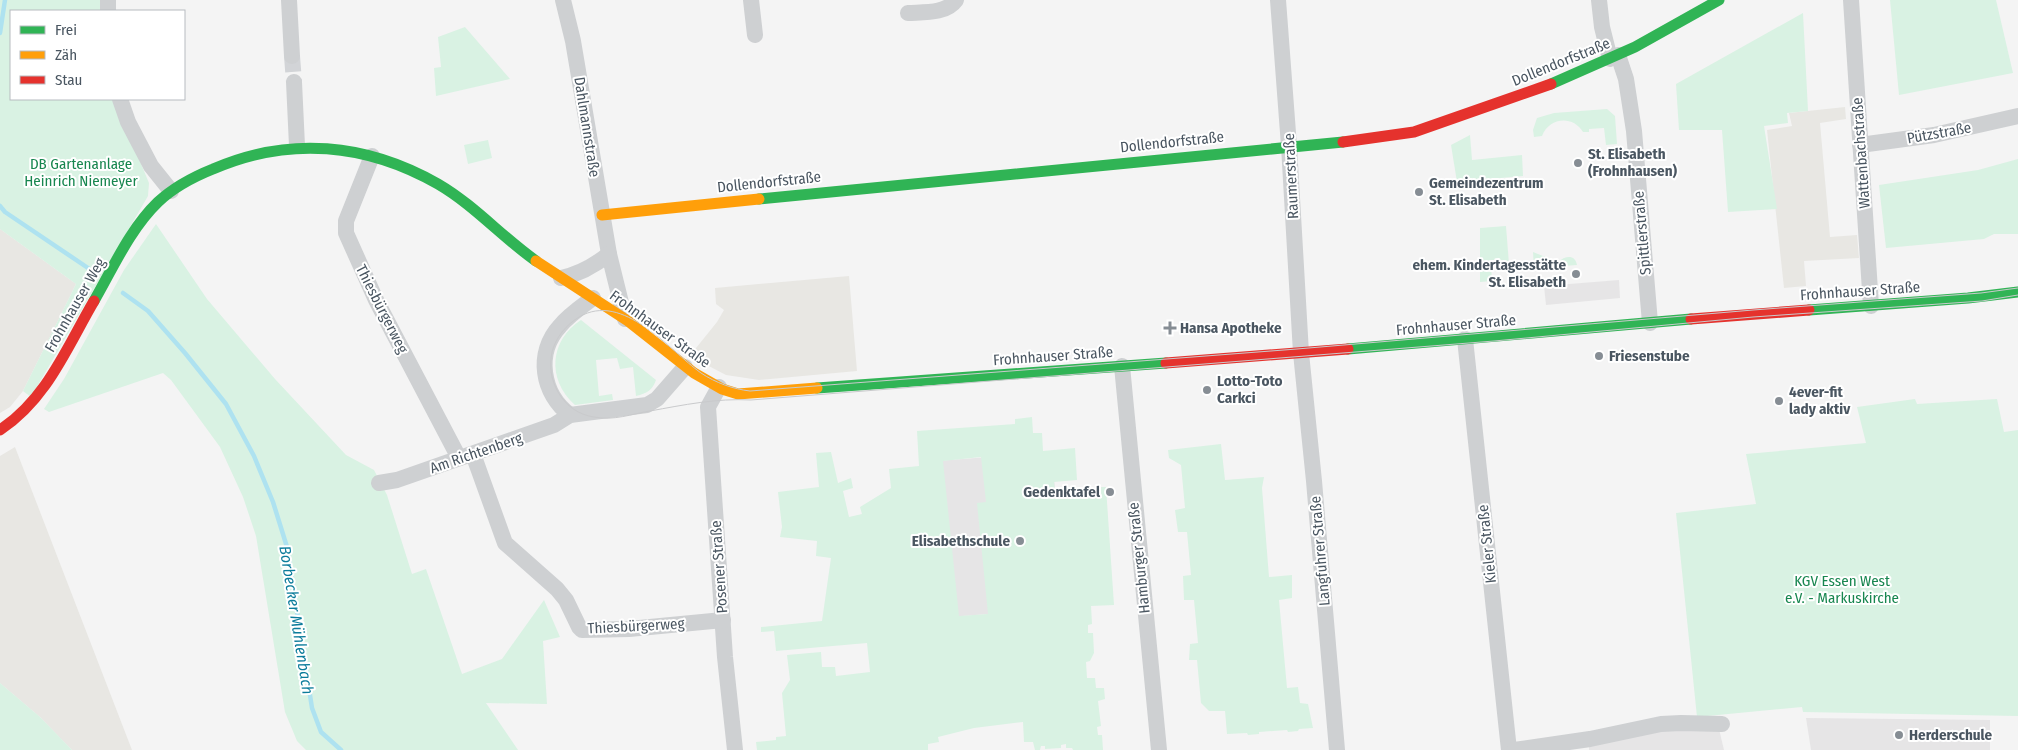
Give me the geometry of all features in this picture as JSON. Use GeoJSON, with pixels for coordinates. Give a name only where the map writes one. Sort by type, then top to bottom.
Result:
{"type":"FeatureCollection","features":[{"type":"Feature","properties":{"kind":"main road","name":"Dollendorfstraße"},"geometry":{"type":"LineString","coordinates":[[602,215],[1289,146],[1354,142],[1414,132],[1516,97],[1614,57],[1718,0]]}},
{"type":"Feature","properties":{"kind":"main road","name":"Frohnhauser Straße"},"geometry":{"type":"LineString","coordinates":[[171,191],[202,172],[232,159],[264,151],[297,146],[343,150],[372,156],[421,176],[446,190],[516,247],[625,319],[700,378],[719,388],[738,394],[1301,353],[1980,297],[2018,292]]}},
{"type":"Feature","properties":{"kind":"main road","name":"Frohnhauser Weg"},"geometry":{"type":"LineString","coordinates":[[0,430],[19,419],[42,393],[133,233],[156,204],[171,191]]}},
{"type":"Feature","properties":{"kind":"street"},"geometry":{"type":"LineString","coordinates":[[289,0],[292,56]]}},
{"type":"Feature","properties":{"kind":"street","name":"Dahlmannstraße"},"geometry":{"type":"LineString","coordinates":[[563,0],[573,41],[609,254],[625,319]]}},
{"type":"Feature","properties":{"kind":"street"},"geometry":{"type":"LineString","coordinates":[[751,0],[755,35]]}},
{"type":"Feature","properties":{"kind":"street"},"geometry":{"type":"LineString","coordinates":[[908,13],[933,12],[953,4],[956,0]]}},
{"type":"Feature","properties":{"kind":"street","name":"Raumerstraße"},"geometry":{"type":"LineString","coordinates":[[1278,0],[1301,353]]}},
{"type":"Feature","properties":{"kind":"street","name":"Spittlerstraße"},"geometry":{"type":"LineString","coordinates":[[1599,0],[1602,27],[1614,57],[1626,79],[1634,131],[1650,323]]}},
{"type":"Feature","properties":{"kind":"street","name":"Wattenbachstraße"},"geometry":{"type":"LineString","coordinates":[[1851,0],[1871,306]]}},
{"type":"Feature","properties":{"kind":"street"},"geometry":{"type":"LineString","coordinates":[[294,82],[297,146]]}},
{"type":"Feature","properties":{"kind":"street"},"geometry":{"type":"LineString","coordinates":[[120,100],[128,122],[151,166],[171,191]]}},
{"type":"Feature","properties":{"kind":"street","name":"Pützstraße"},"geometry":{"type":"LineString","coordinates":[[1860,145],[1934,135],[2018,116]]}},
{"type":"Feature","properties":{"kind":"street","name":"Thiesbürgerweg"},"geometry":{"type":"LineString","coordinates":[[372,156],[346,221],[346,233],[376,300],[466,456],[505,543],[557,589],[566,600],[578,627],[582,630],[629,629],[723,620]]}},
{"type":"Feature","properties":{"kind":"street"},"geometry":{"type":"LineString","coordinates":[[561,278],[585,270],[597,264],[609,254]]}},
{"type":"Feature","properties":{"kind":"street"},"geometry":{"type":"LineString","coordinates":[[570,415],[562,408],[551,391],[544,372],[545,356],[551,338],[559,327],[592,298]]}},
{"type":"Feature","properties":{"kind":"street","name":"Kieler Straße"},"geometry":{"type":"LineString","coordinates":[[1465,339],[1509,750]]}},
{"type":"Feature","properties":{"kind":"street","name":"Langfuhrer Straße"},"geometry":{"type":"LineString","coordinates":[[1301,353],[1337,750]]}},
{"type":"Feature","properties":{"kind":"street","name":"Hamburger Straße"},"geometry":{"type":"LineString","coordinates":[[1122,366],[1159,750]]}},
{"type":"Feature","properties":{"kind":"street","name":"Am Richtenberg"},"geometry":{"type":"LineString","coordinates":[[379,483],[397,480],[554,425],[570,415],[647,405],[657,399],[685,367]]}},
{"type":"Feature","properties":{"kind":"street","name":"Posener Straße"},"geometry":{"type":"LineString","coordinates":[[719,388],[708,407],[725,657],[735,750]]}},
{"type":"Feature","properties":{"kind":"street"},"geometry":{"type":"LineString","coordinates":[[1514,750],[1590,740],[1661,724],[1722,724]]}},
{"type":"Feature","properties":{"kind":"shaded area"},"geometry":{"type":"Polygon","coordinates":[[[1845,107],[1846,119],[1820,123],[1830,237],[1857,235],[1859,258],[1804,261],[1806,286],[1784,288],[1767,130],[1792,126],[1789,113],[1845,107]]]}},
{"type":"Feature","properties":{"kind":"shaded area"},"geometry":{"type":"Polygon","coordinates":[[[0,229],[76,284],[23,391],[10,407],[0,413],[0,229]]]}},
{"type":"Feature","properties":{"kind":"shaded area"},"geometry":{"type":"Polygon","coordinates":[[[849,276],[857,371],[759,380],[726,375],[703,363],[692,353],[717,322],[724,310],[716,304],[715,288],[849,276]]]}},
{"type":"Feature","properties":{"kind":"shaded area"},"geometry":{"type":"Polygon","coordinates":[[[1619,280],[1620,298],[1546,305],[1544,286],[1619,280]]]}},
{"type":"Feature","properties":{"kind":"shaded area"},"geometry":{"type":"Polygon","coordinates":[[[15,447],[132,750],[72,750],[40,717],[0,683],[0,456],[15,447]]]}},
{"type":"Feature","properties":{"kind":"shaded area","name":"Elisabethschule"},"geometry":{"type":"Polygon","coordinates":[[[1052,452],[1055,490],[1106,487],[1065,608],[937,618],[924,462],[1052,452]]]}},
{"type":"Feature","properties":{"kind":"shaded area","name":"Herderschule"},"geometry":{"type":"Polygon","coordinates":[[[1806,718],[1990,720],[1990,750],[1811,750],[1806,718]]]}},
{"type":"Feature","properties":{"kind":"shaded area"},"geometry":{"type":"Polygon","coordinates":[[[1662,729],[1719,729],[1724,750],[1589,750],[1589,746],[1662,729]]]}},
{"type":"Feature","properties":{"kind":"green space","name":"DB Gartenanlage Heinrich Niemeyer"},"geometry":{"type":"Polygon","coordinates":[[[0,0],[100,0],[100,10],[10,10],[10,100],[114,100],[149,183],[148,196],[31,397],[23,391],[76,284],[0,229],[0,0]]]}},
{"type":"Feature","properties":{"kind":"green space"},"geometry":{"type":"Polygon","coordinates":[[[1890,0],[1996,0],[2013,73],[1899,95],[1890,0]]]}},
{"type":"Feature","properties":{"kind":"green space"},"geometry":{"type":"Polygon","coordinates":[[[1803,13],[1808,111],[1787,113],[1788,123],[1764,126],[1777,209],[1728,212],[1722,130],[1679,130],[1676,84],[1803,13]]]}},
{"type":"Feature","properties":{"kind":"green space"},"geometry":{"type":"Polygon","coordinates":[[[465,27],[510,79],[436,96],[434,68],[441,67],[438,37],[465,27]]]}},
{"type":"Feature","properties":{"kind":"green space"},"geometry":{"type":"Polygon","coordinates":[[[1607,109],[1615,116],[1617,144],[1606,145],[1604,128],[1589,129],[1589,132],[1583,132],[1573,123],[1561,120],[1550,125],[1542,136],[1534,137],[1533,130],[1537,118],[1554,113],[1607,109]]]}},
{"type":"Feature","properties":{"kind":"green space"},"geometry":{"type":"Polygon","coordinates":[[[1470,135],[1472,160],[1522,155],[1523,176],[1457,182],[1451,145],[1470,135]]]}},
{"type":"Feature","properties":{"kind":"green space"},"geometry":{"type":"Polygon","coordinates":[[[488,140],[492,158],[468,164],[464,145],[488,140]]]}},
{"type":"Feature","properties":{"kind":"green space"},"geometry":{"type":"Polygon","coordinates":[[[2018,159],[2018,234],[1994,234],[1984,239],[1886,248],[1879,185],[1978,170],[2018,159]]]}},
{"type":"Feature","properties":{"kind":"green space"},"geometry":{"type":"Polygon","coordinates":[[[156,224],[207,299],[275,379],[346,455],[374,470],[387,495],[412,574],[426,569],[462,674],[502,659],[544,600],[560,637],[543,641],[547,704],[486,703],[518,750],[306,750],[297,741],[285,712],[256,536],[243,497],[220,447],[171,380],[163,373],[49,412],[44,409],[64,379],[124,270],[156,224]]]}},
{"type":"Feature","properties":{"kind":"green space"},"geometry":{"type":"Polygon","coordinates":[[[1506,226],[1509,264],[1491,266],[1492,281],[1480,282],[1480,228],[1506,226]]]}},
{"type":"Feature","properties":{"kind":"green space"},"geometry":{"type":"Polygon","coordinates":[[[1533,252],[1558,262],[1569,257],[1576,261],[1577,265],[1534,268],[1533,252]]]}},
{"type":"Feature","properties":{"kind":"green space"},"geometry":{"type":"Polygon","coordinates":[[[581,320],[656,380],[651,389],[646,393],[636,396],[633,367],[620,369],[617,358],[596,360],[599,396],[612,394],[613,400],[575,405],[559,384],[556,360],[563,338],[581,320]]]}},
{"type":"Feature","properties":{"kind":"green space","name":"KGV Essen West e.V. - Markuskirche"},"geometry":{"type":"Polygon","coordinates":[[[1915,399],[1917,404],[1997,399],[2004,432],[2018,430],[2018,716],[1803,712],[1802,707],[1697,717],[1676,513],[1756,504],[1746,454],[1866,443],[1857,407],[1915,399]]]}},
{"type":"Feature","properties":{"kind":"green space"},"geometry":{"type":"Polygon","coordinates":[[[1032,417],[1033,433],[1042,433],[1043,451],[1075,448],[1077,480],[1054,482],[1055,490],[1106,487],[1114,605],[1091,606],[1092,624],[1088,625],[1088,633],[1093,633],[1094,653],[1090,661],[1086,662],[1087,678],[1095,678],[1096,688],[1104,688],[1105,699],[1098,701],[1101,726],[1097,727],[1098,735],[1102,735],[1103,750],[1073,750],[1072,748],[1066,748],[1066,744],[1061,745],[1061,748],[1045,749],[1045,746],[1041,746],[1040,750],[1035,750],[1033,742],[1024,742],[1023,722],[974,728],[938,737],[939,742],[928,744],[928,750],[757,750],[756,742],[776,740],[776,737],[786,736],[782,693],[790,680],[787,655],[821,652],[822,667],[835,667],[836,676],[870,672],[867,643],[776,651],[774,631],[761,632],[761,627],[822,621],[831,558],[816,556],[817,541],[780,537],[782,527],[778,492],[819,487],[816,453],[831,452],[838,483],[851,478],[853,488],[843,491],[849,517],[862,514],[860,507],[891,488],[889,469],[919,466],[917,431],[1015,424],[1015,419],[1032,417]],[[981,457],[943,461],[959,616],[988,614],[977,503],[986,502],[981,457]]]}},
{"type":"Feature","properties":{"kind":"green space"},"geometry":{"type":"Polygon","coordinates":[[[1221,444],[1225,480],[1264,477],[1262,488],[1269,577],[1292,575],[1292,598],[1279,600],[1287,688],[1298,687],[1300,703],[1308,704],[1313,728],[1288,732],[1287,730],[1259,732],[1259,734],[1248,735],[1247,733],[1227,734],[1225,711],[1209,711],[1201,703],[1197,660],[1189,660],[1190,644],[1198,643],[1194,600],[1184,600],[1183,576],[1191,575],[1187,532],[1178,532],[1175,510],[1185,508],[1181,465],[1169,458],[1168,450],[1221,444]]]}},
{"type":"Feature","properties":{"kind":"green space"},"geometry":{"type":"Polygon","coordinates":[[[0,683],[40,717],[72,750],[0,750],[0,683]]]}},
{"type":"Feature","properties":{"kind":"waterway","name":"Borbecker Mühlenbach"},"geometry":{"type":"LineString","coordinates":[[0,33],[5,0]]}},
{"type":"Feature","properties":{"kind":"waterway","name":"Borbecker Mühlenbach"},"geometry":{"type":"LineString","coordinates":[[0,206],[5,212],[88,268]]}},
{"type":"Feature","properties":{"kind":"waterway","name":"Borbecker Mühlenbach"},"geometry":{"type":"LineString","coordinates":[[123,293],[148,311],[226,404],[254,456],[273,502],[287,547],[312,708],[321,732],[341,750]]}},
{"type":"Feature","properties":{"kind":"tunnel"},"geometry":{"type":"LineString","coordinates":[[292,56],[294,82]]}},
{"type":"Feature","properties":{"kind":"tram line"},"geometry":{"type":"LineString","coordinates":[[2018,288],[1981,293],[1753,310],[1297,349],[750,391],[737,389],[707,377],[660,338],[628,317],[612,312],[596,311],[579,317],[562,332],[552,352],[551,368],[552,378],[556,387],[561,397],[569,406],[588,416],[608,418],[713,401],[751,400],[1494,341],[1753,317],[1982,301],[2018,295]]}},
{"type":"Feature","properties":{"kind":"traffic: fast"},"geometry":{"type":"LineString","coordinates":[[1551,84],[1635,47],[1719,0]]}},
{"type":"Feature","properties":{"kind":"traffic: fast"},"geometry":{"type":"LineString","coordinates":[[759,199],[1343,142]]}},
{"type":"Feature","properties":{"kind":"traffic: fast"},"geometry":{"type":"LineString","coordinates":[[94,301],[139,224],[158,202],[170,192],[198,176],[242,158],[299,148],[355,153],[411,170],[451,192],[536,261]]}},
{"type":"Feature","properties":{"kind":"traffic: fast"},"geometry":{"type":"LineString","coordinates":[[1809,310],[1968,298],[2018,292]]}},
{"type":"Feature","properties":{"kind":"traffic: fast"},"geometry":{"type":"LineString","coordinates":[[1348,349],[1691,319]]}},
{"type":"Feature","properties":{"kind":"traffic: fast"},"geometry":{"type":"LineString","coordinates":[[817,388],[1166,363]]}},
{"type":"Feature","properties":{"kind":"traffic: slow"},"geometry":{"type":"LineString","coordinates":[[602,215],[759,199]]}},
{"type":"Feature","properties":{"kind":"traffic: slow"},"geometry":{"type":"LineString","coordinates":[[536,261],[628,321],[694,373],[722,389],[738,394],[817,388]]}},
{"type":"Feature","properties":{"kind":"traffic: jam"},"geometry":{"type":"LineString","coordinates":[[1343,142],[1414,132],[1551,84]]}},
{"type":"Feature","properties":{"kind":"traffic: jam"},"geometry":{"type":"LineString","coordinates":[[0,430],[31,403],[43,388],[65,354],[94,301]]}},
{"type":"Feature","properties":{"kind":"traffic: jam"},"geometry":{"type":"LineString","coordinates":[[1691,319],[1809,310]]}},
{"type":"Feature","properties":{"kind":"traffic: jam"},"geometry":{"type":"LineString","coordinates":[[1166,363],[1348,349]]}},
{"type":"Feature","properties":{"kind":"place","name":"St. Elisabeth (Frohnhausen)"},"geometry":{"type":"Point","coordinates":[1578,163]}},
{"type":"Feature","properties":{"kind":"place","name":"Gemeindezentrum St. Elisabeth"},"geometry":{"type":"Point","coordinates":[1419,192]}},
{"type":"Feature","properties":{"kind":"place","name":"ehem. Kindertagesstätte St. Elisabeth"},"geometry":{"type":"Point","coordinates":[1576,274]}},
{"type":"Feature","properties":{"kind":"place","name":"Hansa Apotheke"},"geometry":{"type":"Point","coordinates":[1170,328]}},
{"type":"Feature","properties":{"kind":"place","name":"Friesenstube"},"geometry":{"type":"Point","coordinates":[1599,356]}},
{"type":"Feature","properties":{"kind":"place","name":"Lotto-Toto Carkci"},"geometry":{"type":"Point","coordinates":[1207,390]}},
{"type":"Feature","properties":{"kind":"place","name":"4ever-fit lady aktiv"},"geometry":{"type":"Point","coordinates":[1779,401]}},
{"type":"Feature","properties":{"kind":"place","name":"Gedenktafel"},"geometry":{"type":"Point","coordinates":[1110,492]}},
{"type":"Feature","properties":{"kind":"place","name":"Elisabethschule"},"geometry":{"type":"Point","coordinates":[1020,541]}},
{"type":"Feature","properties":{"kind":"place","name":"Herderschule"},"geometry":{"type":"Point","coordinates":[1899,735]}}]}
